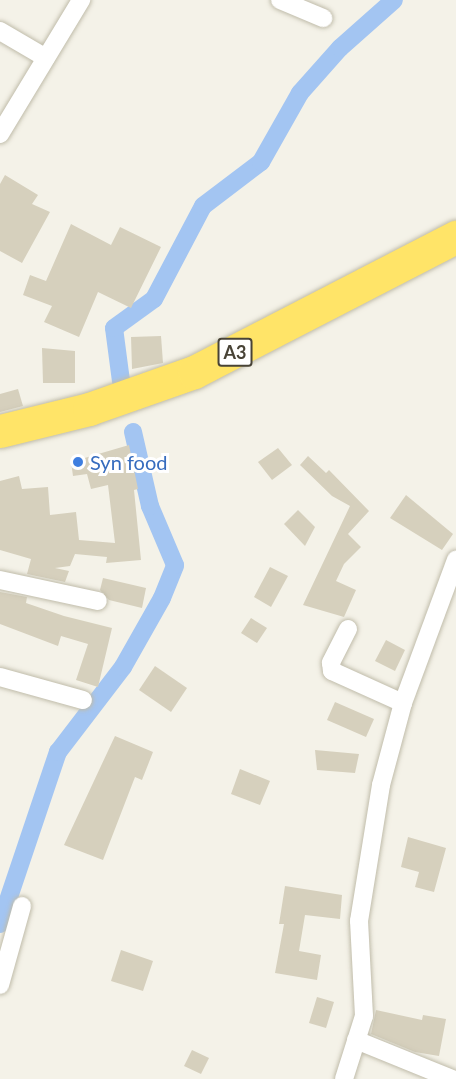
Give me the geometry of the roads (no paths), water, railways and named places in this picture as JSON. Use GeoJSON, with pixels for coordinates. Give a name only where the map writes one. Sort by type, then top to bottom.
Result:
{"type":"FeatureCollection","features":[{"type":"Feature","properties":{"kind":"highway","name":"A3"},"geometry":{"type":"LineString","coordinates":[[0,431],[89,409],[194,372],[452,250]]}},
{"type":"Feature","properties":{"kind":"highway","name":"A3"},"geometry":{"type":"LineString","coordinates":[[0,452],[134,414],[201,387],[452,250]]}},
{"type":"Feature","properties":{"kind":"street"},"geometry":{"type":"LineString","coordinates":[[0,134],[81,0]]}},
{"type":"Feature","properties":{"kind":"street"},"geometry":{"type":"LineString","coordinates":[[280,0],[323,18]]}},
{"type":"Feature","properties":{"kind":"street"},"geometry":{"type":"LineString","coordinates":[[0,31],[46,58]]}},
{"type":"Feature","properties":{"kind":"street"},"geometry":{"type":"LineString","coordinates":[[344,1079],[364,1016],[359,921],[381,785],[403,703],[456,560]]}},
{"type":"Feature","properties":{"kind":"street"},"geometry":{"type":"LineString","coordinates":[[0,580],[98,601]]}},
{"type":"Feature","properties":{"kind":"street"},"geometry":{"type":"LineString","coordinates":[[348,628],[331,663],[332,671],[403,703]]}},
{"type":"Feature","properties":{"kind":"street"},"geometry":{"type":"LineString","coordinates":[[0,677],[83,700]]}},
{"type":"Feature","properties":{"kind":"street"},"geometry":{"type":"LineString","coordinates":[[0,985],[22,906]]}},
{"type":"Feature","properties":{"kind":"street"},"geometry":{"type":"LineString","coordinates":[[356,1040],[452,1079]]}},
{"type":"Feature","properties":{"kind":"waterway"},"geometry":{"type":"LineString","coordinates":[[121,381],[114,328],[154,299],[203,206],[261,162],[300,93],[340,48],[394,0]]}},
{"type":"Feature","properties":{"kind":"waterway"},"geometry":{"type":"LineString","coordinates":[[0,924],[58,752],[123,667],[162,598],[175,565],[150,506],[133,432]]}},
{"type":"Feature","properties":{"kind":"place","name":"Syn food"},"geometry":{"type":"Point","coordinates":[78,462]}}]}
